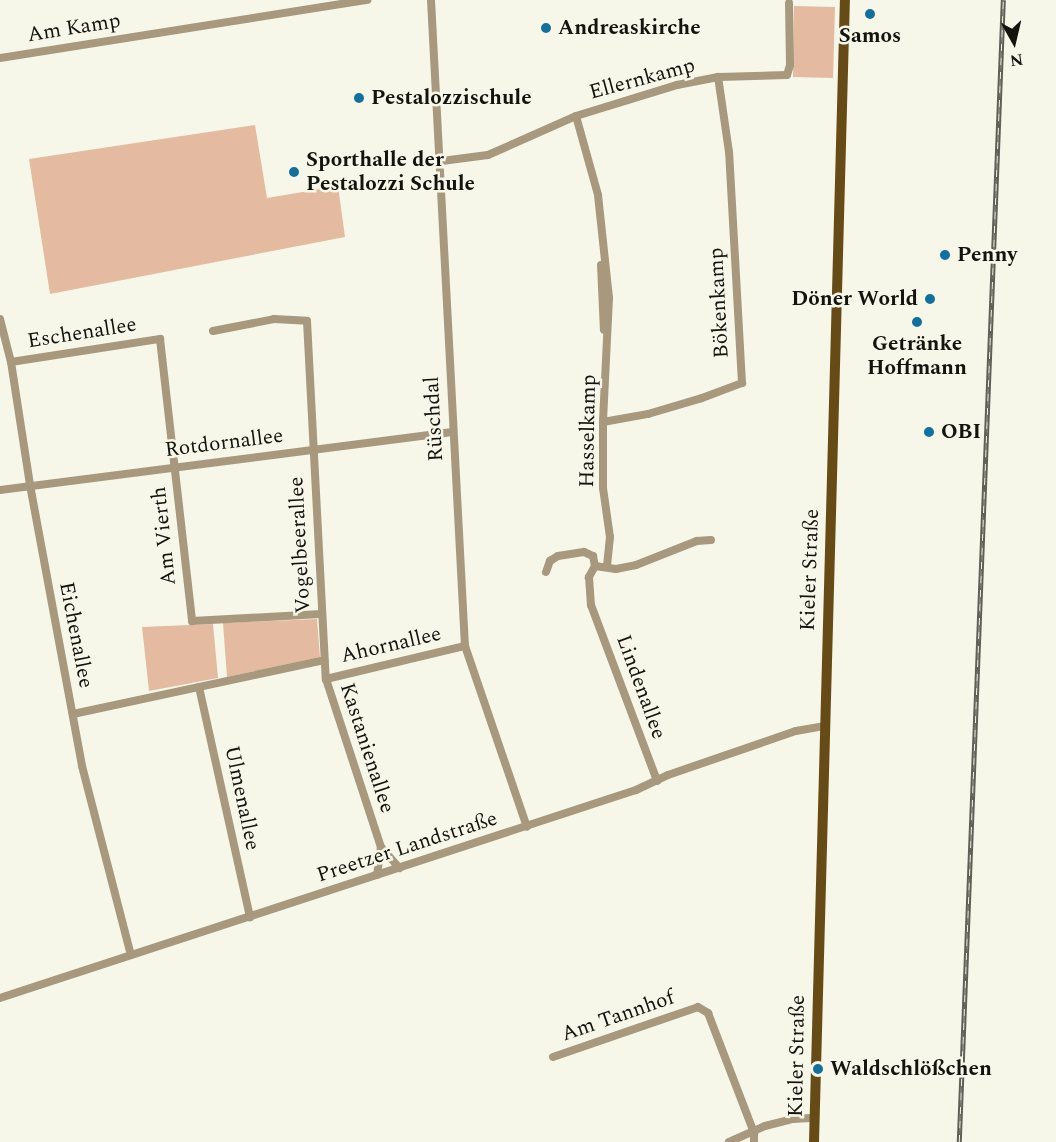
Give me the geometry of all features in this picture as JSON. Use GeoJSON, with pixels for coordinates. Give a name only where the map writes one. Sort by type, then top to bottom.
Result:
{"type":"FeatureCollection","features":[{"type":"Feature","properties":{"kind":"main road","name":"Kieler Straße"},"geometry":{"type":"LineString","coordinates":[[814,1142],[845,0]]}},
{"type":"Feature","properties":{"kind":"street","name":"Am Kamp"},"geometry":{"type":"LineString","coordinates":[[0,58],[367,0]]}},
{"type":"Feature","properties":{"kind":"street","name":"Rüschdal"},"geometry":{"type":"LineString","coordinates":[[431,0],[442,161],[452,432],[465,646],[526,827]]}},
{"type":"Feature","properties":{"kind":"street","name":"Ellernkamp"},"geometry":{"type":"LineString","coordinates":[[442,161],[488,155],[576,116],[677,85],[718,77],[787,75],[790,65],[789,3]]}},
{"type":"Feature","properties":{"kind":"street","name":"Bökenkamp"},"geometry":{"type":"LineString","coordinates":[[603,422],[691,401],[742,383],[729,152],[718,77]]}},
{"type":"Feature","properties":{"kind":"street","name":"Hasselkamp"},"geometry":{"type":"LineString","coordinates":[[576,116],[598,195],[602,250],[609,298],[603,422],[603,488],[610,537],[606,555]]}},
{"type":"Feature","properties":{"kind":"street","name":"Eichenallee"},"geometry":{"type":"LineString","coordinates":[[0,319],[11,362],[30,485],[82,766],[131,955]]}},
{"type":"Feature","properties":{"kind":"street","name":"Vogelbeerallee"},"geometry":{"type":"LineString","coordinates":[[213,331],[274,319],[307,321],[324,660]]}},
{"type":"Feature","properties":{"kind":"street","name":"Eschenallee"},"geometry":{"type":"LineString","coordinates":[[11,362],[160,339]]}},
{"type":"Feature","properties":{"kind":"street","name":"Am Vierth"},"geometry":{"type":"LineString","coordinates":[[160,339],[192,621],[321,614]]}},
{"type":"Feature","properties":{"kind":"street","name":"Rotdornallee"},"geometry":{"type":"LineString","coordinates":[[0,490],[452,432]]}},
{"type":"Feature","properties":{"kind":"street"},"geometry":{"type":"LineString","coordinates":[[594,556],[595,566],[616,569],[636,565],[697,541],[711,540]]}},
{"type":"Feature","properties":{"kind":"street"},"geometry":{"type":"LineString","coordinates":[[546,572],[550,561],[558,556],[584,552],[594,556]]}},
{"type":"Feature","properties":{"kind":"street"},"geometry":{"type":"LineString","coordinates":[[594,556],[599,552],[606,555],[609,561],[607,566]]}},
{"type":"Feature","properties":{"kind":"street","name":"Lindenallee"},"geometry":{"type":"LineString","coordinates":[[595,566],[590,577],[591,605],[657,781]]}},
{"type":"Feature","properties":{"kind":"street","name":"Ahornallee"},"geometry":{"type":"LineString","coordinates":[[326,679],[465,646]]}},
{"type":"Feature","properties":{"kind":"street"},"geometry":{"type":"LineString","coordinates":[[73,714],[324,660]]}},
{"type":"Feature","properties":{"kind":"street","name":"Kastanienallee"},"geometry":{"type":"LineString","coordinates":[[324,660],[326,679],[381,847],[399,868]]}},
{"type":"Feature","properties":{"kind":"street","name":"Ulmenallee"},"geometry":{"type":"LineString","coordinates":[[199,687],[250,917]]}},
{"type":"Feature","properties":{"kind":"street","name":"Preetzer Landstraße"},"geometry":{"type":"LineString","coordinates":[[0,998],[526,827],[796,731],[824,726]]}},
{"type":"Feature","properties":{"kind":"street","name":"Kastanienallee"},"geometry":{"type":"LineString","coordinates":[[378,875],[381,847]]}},
{"type":"Feature","properties":{"kind":"street","name":"Am Tannhof"},"geometry":{"type":"LineString","coordinates":[[553,1058],[698,1007],[708,1013],[754,1138]]}},
{"type":"Feature","properties":{"kind":"street"},"geometry":{"type":"LineString","coordinates":[[729,1142],[754,1138],[765,1126],[793,1119],[815,1118]]}},
{"type":"Feature","properties":{"kind":"shaded area"},"geometry":{"type":"Polygon","coordinates":[[[794,6],[835,7],[833,78],[793,77],[794,6]]]}},
{"type":"Feature","properties":{"kind":"shaded area"},"geometry":{"type":"Polygon","coordinates":[[[255,125],[267,198],[338,186],[345,237],[50,294],[29,159],[255,125]]]}},
{"type":"Feature","properties":{"kind":"shaded area"},"geometry":{"type":"Polygon","coordinates":[[[317,619],[320,657],[227,677],[223,623],[317,619]]]}},
{"type":"Feature","properties":{"kind":"shaded area"},"geometry":{"type":"Polygon","coordinates":[[[213,624],[218,678],[149,691],[142,627],[213,624]]]}},
{"type":"Feature","properties":{"kind":"railway"},"geometry":{"type":"LineString","coordinates":[[959,1142],[1003,0]]}},
{"type":"Feature","properties":{"kind":"place","name":"Samos"},"geometry":{"type":"Point","coordinates":[870,14]}},
{"type":"Feature","properties":{"kind":"place","name":"Andreaskirche"},"geometry":{"type":"Point","coordinates":[546,28]}},
{"type":"Feature","properties":{"kind":"place","name":"Pestalozzischule"},"geometry":{"type":"Point","coordinates":[359,98]}},
{"type":"Feature","properties":{"kind":"place","name":"Sporthalle der Pestalozzi Schule"},"geometry":{"type":"Point","coordinates":[294,172]}},
{"type":"Feature","properties":{"kind":"place","name":"Penny"},"geometry":{"type":"Point","coordinates":[945,255]}},
{"type":"Feature","properties":{"kind":"place","name":"Döner World"},"geometry":{"type":"Point","coordinates":[930,299]}},
{"type":"Feature","properties":{"kind":"place","name":"Getränke Hoffmann"},"geometry":{"type":"Point","coordinates":[917,322]}},
{"type":"Feature","properties":{"kind":"place","name":"OBI"},"geometry":{"type":"Point","coordinates":[929,432]}},
{"type":"Feature","properties":{"kind":"place","name":"Waldschlößchen"},"geometry":{"type":"Point","coordinates":[818,1069]}}]}
